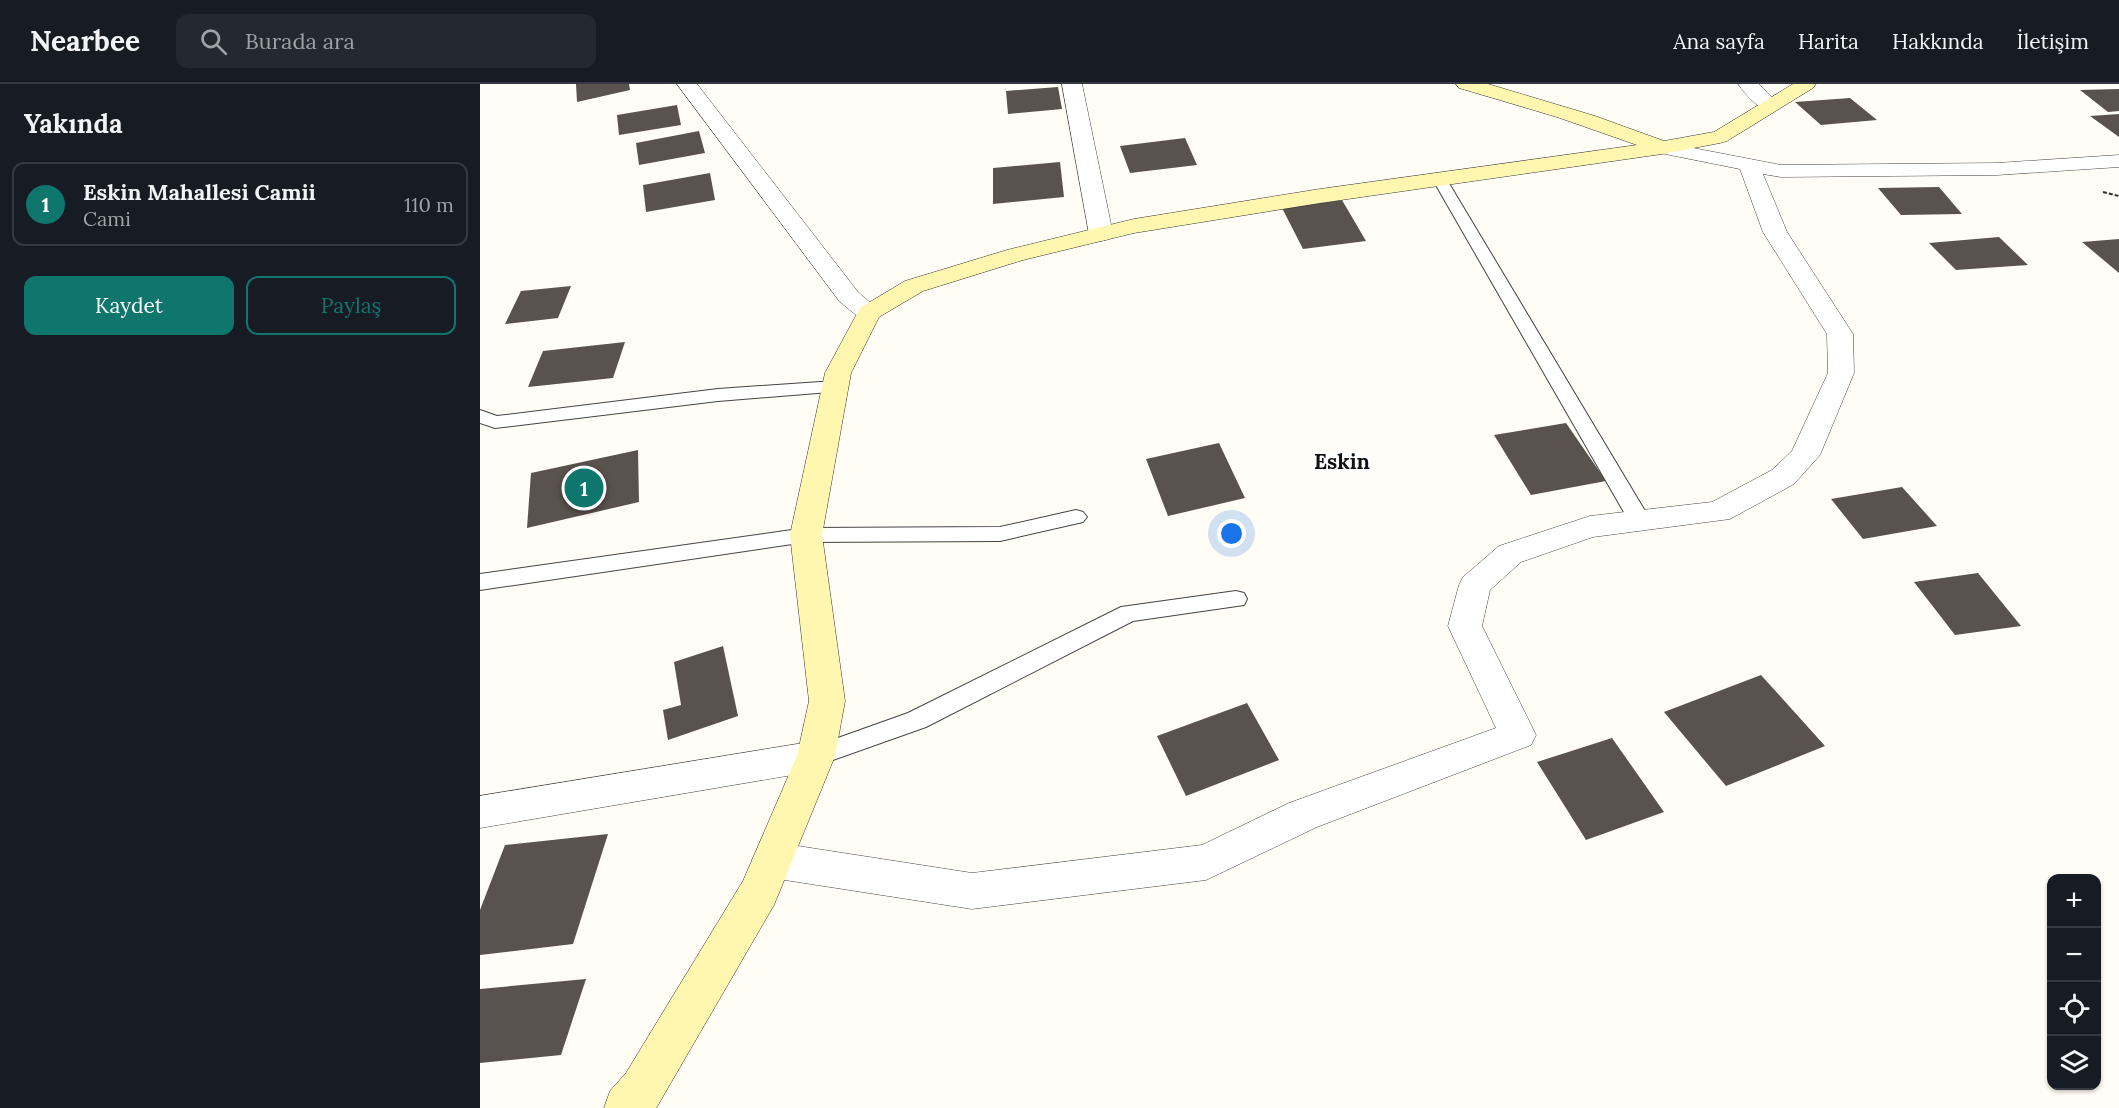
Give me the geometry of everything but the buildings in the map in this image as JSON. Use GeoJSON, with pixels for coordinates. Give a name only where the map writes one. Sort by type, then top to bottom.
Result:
{"type":"FeatureCollection","features":[{"type":"Feature","properties":{"kind":"street"},"geometry":{"type":"LineString","coordinates":[[687,84],[849,297],[869,313]]}},
{"type":"Feature","properties":{"kind":"street"},"geometry":{"type":"LineString","coordinates":[[1072,84],[1101,234]]}},
{"type":"Feature","properties":{"kind":"street"},"geometry":{"type":"LineString","coordinates":[[1748,84],[1770,106]]}},
{"type":"Feature","properties":{"kind":"street"},"geometry":{"type":"LineString","coordinates":[[627,1108],[642,1089],[759,892],[816,756],[827,700],[806,535],[838,373],[869,313],[914,286],[1015,255],[1134,226],[1320,196],[1662,148],[1720,137],[1806,84]]}},
{"type":"Feature","properties":{"kind":"street"},"geometry":{"type":"LineString","coordinates":[[1474,85],[1539,104],[1662,148],[1781,171],[1963,169],[2119,161]]}},
{"type":"Feature","properties":{"kind":"street"},"geometry":{"type":"LineString","coordinates":[[772,860],[972,891],[1206,862],[1303,815],[1518,735],[1465,626],[1475,585],[1510,554],[1590,527],[1719,512],[1783,477],[1805,455],[1841,373],[1840,334],[1775,232],[1749,165]]}},
{"type":"Feature","properties":{"kind":"street"},"geometry":{"type":"LineString","coordinates":[[480,812],[816,756]]}},
{"type":"Feature","properties":{"kind":"lane"},"geometry":{"type":"LineString","coordinates":[[1440,180],[1640,521]]}},
{"type":"Feature","properties":{"kind":"lane"},"geometry":{"type":"LineString","coordinates":[[480,416],[495,422],[718,395],[836,387]]}},
{"type":"Feature","properties":{"kind":"lane"},"geometry":{"type":"LineString","coordinates":[[480,582],[806,535],[1000,534],[1076,517]]}},
{"type":"Feature","properties":{"kind":"lane"},"geometry":{"type":"LineString","coordinates":[[816,756],[917,720],[1129,614],[1236,599]]}},
{"type":"Feature","properties":{"kind":"place","name":"Eskin Mahallesi Camii"},"geometry":{"type":"Point","coordinates":[584,488]}},
{"type":"Feature","properties":{"kind":"district","name":"Eskin"},"geometry":{"type":"Point","coordinates":[1342,462]}}]}
